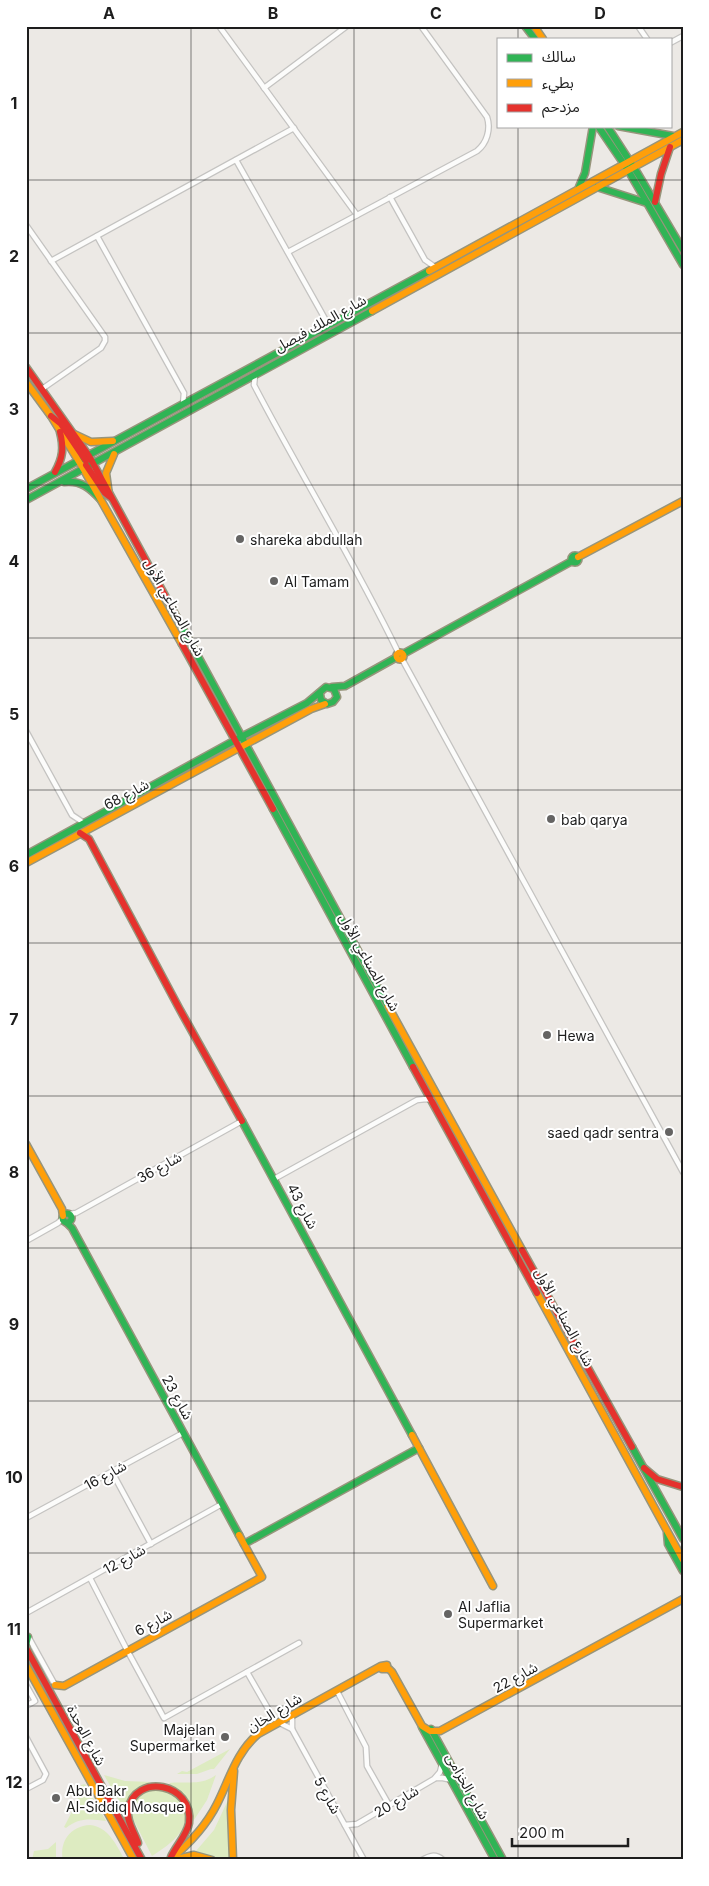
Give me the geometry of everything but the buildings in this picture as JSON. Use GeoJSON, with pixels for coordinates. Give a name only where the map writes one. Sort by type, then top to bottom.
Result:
{"type":"FeatureCollection","features":[{"type":"Feature","properties":{"kind":"main road"},"geometry":{"type":"LineString","coordinates":[[526,26],[534,38]]}},
{"type":"Feature","properties":{"kind":"main road"},"geometry":{"type":"LineString","coordinates":[[534,26],[542,38]]}},
{"type":"Feature","properties":{"kind":"main road"},"geometry":{"type":"LineString","coordinates":[[578,188],[585,173],[593,128]]}},
{"type":"Feature","properties":{"kind":"main road"},"geometry":{"type":"LineString","coordinates":[[600,128],[631,169],[683,265]]}},
{"type":"Feature","properties":{"kind":"main road"},"geometry":{"type":"LineString","coordinates":[[608,128],[626,162]]}},
{"type":"Feature","properties":{"kind":"main road"},"geometry":{"type":"LineString","coordinates":[[627,128],[665,136],[675,136]]}},
{"type":"Feature","properties":{"kind":"main road","name":"شارع الملك فيصل"},"geometry":{"type":"LineString","coordinates":[[26,489],[683,132]]}},
{"type":"Feature","properties":{"kind":"main road","name":"شارع الملك فيصل"},"geometry":{"type":"LineString","coordinates":[[26,500],[683,140]]}},
{"type":"Feature","properties":{"kind":"main road"},"geometry":{"type":"LineString","coordinates":[[651,203],[671,146]]}},
{"type":"Feature","properties":{"kind":"main road"},"geometry":{"type":"LineString","coordinates":[[597,187],[651,203],[683,250]]}},
{"type":"Feature","properties":{"kind":"main road","name":"شارع الصناعي الأول"},"geometry":{"type":"LineString","coordinates":[[26,367],[74,434],[101,500],[227,728],[251,756],[481,1176],[683,1539]]}},
{"type":"Feature","properties":{"kind":"main road","name":"شارع الصناعي الأول"},"geometry":{"type":"LineString","coordinates":[[26,382],[51,416],[60,432],[84,459]]}},
{"type":"Feature","properties":{"kind":"main road"},"geometry":{"type":"LineString","coordinates":[[51,416],[58,420],[105,493],[110,497]]}},
{"type":"Feature","properties":{"kind":"main road"},"geometry":{"type":"LineString","coordinates":[[54,474],[64,456],[60,432]]}},
{"type":"Feature","properties":{"kind":"main road"},"geometry":{"type":"LineString","coordinates":[[74,434],[91,442],[117,440]]}},
{"type":"Feature","properties":{"kind":"main road"},"geometry":{"type":"LineString","coordinates":[[110,497],[106,473],[109,462],[116,452]]}},
{"type":"Feature","properties":{"kind":"main road"},"geometry":{"type":"LineString","coordinates":[[53,486],[69,481],[82,482],[101,500]]}},
{"type":"Feature","properties":{"kind":"main road","name":"شارع الصناعي الأول"},"geometry":{"type":"LineString","coordinates":[[110,497],[236,729],[237,739]]}},
{"type":"Feature","properties":{"kind":"main road"},"geometry":{"type":"LineString","coordinates":[[345,686],[326,687],[320,694],[321,700],[325,704],[334,702],[345,686],[683,501]]}},
{"type":"Feature","properties":{"kind":"main road"},"geometry":{"type":"LineString","coordinates":[[332,687],[336,691],[337,697]]}},
{"type":"Feature","properties":{"kind":"main road","name":"شارع 68"},"geometry":{"type":"LineString","coordinates":[[26,863],[80,833],[87,826],[222,747],[307,703],[320,694]]}},
{"type":"Feature","properties":{"kind":"main road","name":"شارع 68"},"geometry":{"type":"LineString","coordinates":[[26,855],[71,830],[87,826],[311,709],[325,704]]}},
{"type":"Feature","properties":{"kind":"main road"},"geometry":{"type":"LineString","coordinates":[[222,747],[227,739],[227,728]]}},
{"type":"Feature","properties":{"kind":"main road"},"geometry":{"type":"LineString","coordinates":[[236,729],[252,732]]}},
{"type":"Feature","properties":{"kind":"main road"},"geometry":{"type":"LineString","coordinates":[[251,756],[257,738]]}},
{"type":"Feature","properties":{"kind":"main road","name":"شارع الصناعي الأول"},"geometry":{"type":"LineString","coordinates":[[241,746],[244,759],[683,1560]]}},
{"type":"Feature","properties":{"kind":"main road"},"geometry":{"type":"LineString","coordinates":[[225,755],[244,759]]}},
{"type":"Feature","properties":{"kind":"main road"},"geometry":{"type":"LineString","coordinates":[[87,826],[89,840]]}},
{"type":"Feature","properties":{"kind":"main road","name":"شارع 43"},"geometry":{"type":"LineString","coordinates":[[80,833],[89,840],[493,1586]]}},
{"type":"Feature","properties":{"kind":"main road","name":"شارع 23"},"geometry":{"type":"LineString","coordinates":[[26,1144],[262,1577]]}},
{"type":"Feature","properties":{"kind":"main road"},"geometry":{"type":"LineString","coordinates":[[244,1544],[419,1448]]}},
{"type":"Feature","properties":{"kind":"main road"},"geometry":{"type":"LineString","coordinates":[[644,1468],[657,1479],[683,1487]]}},
{"type":"Feature","properties":{"kind":"main road"},"geometry":{"type":"LineString","coordinates":[[668,1532],[668,1544],[683,1571]]}},
{"type":"Feature","properties":{"kind":"main road","name":"شارع 6"},"geometry":{"type":"LineString","coordinates":[[55,1685],[64,1686],[262,1577]]}},
{"type":"Feature","properties":{"kind":"main road","name":"شارع 22"},"geometry":{"type":"LineString","coordinates":[[432,1730],[443,1731],[683,1597]]}},
{"type":"Feature","properties":{"kind":"main road"},"geometry":{"type":"LineString","coordinates":[[26,1647],[27,1635]]}},
{"type":"Feature","properties":{"kind":"main road","name":"شارع الوحدة"},"geometry":{"type":"LineString","coordinates":[[26,1647],[142,1860]]}},
{"type":"Feature","properties":{"kind":"main road","name":"شارع الوحدة"},"geometry":{"type":"LineString","coordinates":[[26,1665],[134,1860]]}},
{"type":"Feature","properties":{"kind":"main road","name":"شارع الخان"},"geometry":{"type":"LineString","coordinates":[[173,1860],[207,1821],[220,1798],[236,1759],[246,1744],[265,1729],[381,1666],[384,1667]]}},
{"type":"Feature","properties":{"kind":"main road"},"geometry":{"type":"LineString","coordinates":[[384,1667],[392,1668],[423,1723],[432,1730]]}},
{"type":"Feature","properties":{"kind":"main road"},"geometry":{"type":"LineString","coordinates":[[384,1667],[392,1672],[420,1724],[426,1729],[432,1730]]}},
{"type":"Feature","properties":{"kind":"main road","name":"شارع الخان"},"geometry":{"type":"LineString","coordinates":[[173,1860],[199,1838],[215,1816],[224,1799],[234,1771],[242,1756],[253,1742],[267,1732],[384,1667]]}},
{"type":"Feature","properties":{"kind":"main road"},"geometry":{"type":"LineString","coordinates":[[60,1711],[70,1722],[146,1860]]}},
{"type":"Feature","properties":{"kind":"main road","name":"شارع الخزامى"},"geometry":{"type":"LineString","coordinates":[[420,1724],[494,1860]]}},
{"type":"Feature","properties":{"kind":"main road","name":"شارع الخزامى"},"geometry":{"type":"LineString","coordinates":[[432,1730],[502,1860]]}},
{"type":"Feature","properties":{"kind":"main road"},"geometry":{"type":"LineString","coordinates":[[233,1860],[231,1810],[234,1771]]}},
{"type":"Feature","properties":{"kind":"main road"},"geometry":{"type":"LineString","coordinates":[[138,1843],[128,1816],[128,1809],[132,1799],[140,1791],[152,1786],[164,1786],[172,1789],[179,1794],[186,1804],[189,1820],[186,1832],[173,1860]]}},
{"type":"Feature","properties":{"kind":"main road"},"geometry":{"type":"LineString","coordinates":[[173,1860],[194,1855],[212,1860]]}},
{"type":"Feature","properties":{"kind":"street"},"geometry":{"type":"LineString","coordinates":[[219,26],[357,215]]}},
{"type":"Feature","properties":{"kind":"street"},"geometry":{"type":"LineString","coordinates":[[264,88],[347,26]]}},
{"type":"Feature","properties":{"kind":"street"},"geometry":{"type":"LineString","coordinates":[[288,252],[482,147],[487,138],[489,125],[487,117],[421,26]]}},
{"type":"Feature","properties":{"kind":"street"},"geometry":{"type":"LineString","coordinates":[[638,26],[646,38]]}},
{"type":"Feature","properties":{"kind":"street"},"geometry":{"type":"LineString","coordinates":[[51,261],[294,128]]}},
{"type":"Feature","properties":{"kind":"street"},"geometry":{"type":"LineString","coordinates":[[236,160],[329,326]]}},
{"type":"Feature","properties":{"kind":"street"},"geometry":{"type":"LineString","coordinates":[[390,197],[425,260],[435,267]]}},
{"type":"Feature","properties":{"kind":"street"},"geometry":{"type":"LineString","coordinates":[[26,225],[104,334],[105,341],[101,348],[42,388]]}},
{"type":"Feature","properties":{"kind":"street"},"geometry":{"type":"LineString","coordinates":[[97,236],[184,393],[183,405]]}},
{"type":"Feature","properties":{"kind":"street"},"geometry":{"type":"LineString","coordinates":[[424,273],[425,260]]}},
{"type":"Feature","properties":{"kind":"street"},"geometry":{"type":"LineString","coordinates":[[257,372],[254,385],[288,450],[683,1172]]}},
{"type":"Feature","properties":{"kind":"street"},"geometry":{"type":"LineString","coordinates":[[242,381],[254,385]]}},
{"type":"Feature","properties":{"kind":"street"},"geometry":{"type":"LineString","coordinates":[[184,393],[196,398]]}},
{"type":"Feature","properties":{"kind":"street"},"geometry":{"type":"LineString","coordinates":[[26,731],[72,815],[87,826]]}},
{"type":"Feature","properties":{"kind":"street"},"geometry":{"type":"LineString","coordinates":[[71,830],[72,815]]}},
{"type":"Feature","properties":{"kind":"street"},"geometry":{"type":"LineString","coordinates":[[417,1100],[425,1088]]}},
{"type":"Feature","properties":{"kind":"street"},"geometry":{"type":"LineString","coordinates":[[274,1179],[417,1100],[432,1100]]}},
{"type":"Feature","properties":{"kind":"street","name":"شارع 36"},"geometry":{"type":"LineString","coordinates":[[26,1241],[242,1121]]}},
{"type":"Feature","properties":{"kind":"street","name":"شارع 16"},"geometry":{"type":"LineString","coordinates":[[26,1518],[183,1433]]}},
{"type":"Feature","properties":{"kind":"street"},"geometry":{"type":"LineString","coordinates":[[112,1472],[151,1544]]}},
{"type":"Feature","properties":{"kind":"street","name":"شارع 12"},"geometry":{"type":"LineString","coordinates":[[26,1613],[222,1504]]}},
{"type":"Feature","properties":{"kind":"street"},"geometry":{"type":"LineString","coordinates":[[90,1578],[164,1718],[299,1643]]}},
{"type":"Feature","properties":{"kind":"street"},"geometry":{"type":"LineString","coordinates":[[27,1635],[55,1685]]}},
{"type":"Feature","properties":{"kind":"street"},"geometry":{"type":"LineString","coordinates":[[246,1672],[274,1719]]}},
{"type":"Feature","properties":{"kind":"street"},"geometry":{"type":"LineString","coordinates":[[26,1684],[35,1701],[26,1706]]}},
{"type":"Feature","properties":{"kind":"street"},"geometry":{"type":"LineString","coordinates":[[338,1693],[366,1747],[366,1766],[389,1805]]}},
{"type":"Feature","properties":{"kind":"street","name":"شارع 5"},"geometry":{"type":"LineString","coordinates":[[292,1718],[292,1729],[364,1860]]}},
{"type":"Feature","properties":{"kind":"street"},"geometry":{"type":"LineString","coordinates":[[282,1724],[292,1729]]}},
{"type":"Feature","properties":{"kind":"street"},"geometry":{"type":"LineString","coordinates":[[26,1737],[46,1774],[43,1780],[26,1789]]}},
{"type":"Feature","properties":{"kind":"street","name":"شارع 20"},"geometry":{"type":"LineString","coordinates":[[345,1825],[357,1824],[434,1779],[440,1772],[442,1763]]}},
{"type":"Feature","properties":{"kind":"street","name":"شارع 20"},"geometry":{"type":"LineString","coordinates":[[434,1779],[452,1780]]}},
{"type":"Feature","properties":{"kind":"street"},"geometry":{"type":"LineString","coordinates":[[351,1836],[357,1824]]}},
{"type":"Feature","properties":{"kind":"street"},"geometry":{"type":"LineString","coordinates":[[422,1860],[432,1855],[442,1860]]}},
{"type":"Feature","properties":{"kind":"green space"},"geometry":{"type":"Polygon","coordinates":[[[230,1749],[214,1769],[197,1774],[177,1774],[182,1771],[187,1772],[230,1749]]]}},
{"type":"Feature","properties":{"kind":"green space"},"geometry":{"type":"Polygon","coordinates":[[[104,1775],[125,1781],[151,1782],[143,1785],[124,1810],[104,1775]]]}},
{"type":"Feature","properties":{"kind":"green space"},"geometry":{"type":"Polygon","coordinates":[[[216,1775],[207,1800],[192,1823],[185,1796],[169,1783],[205,1781],[216,1775]]]}},
{"type":"Feature","properties":{"kind":"green space"},"geometry":{"type":"Polygon","coordinates":[[[85,1784],[106,1821],[80,1820],[66,1828],[64,1827],[77,1802],[81,1785],[85,1784]]]}},
{"type":"Feature","properties":{"kind":"green space"},"geometry":{"type":"Polygon","coordinates":[[[153,1789],[170,1793],[177,1798],[182,1803],[186,1817],[184,1826],[179,1834],[152,1856],[133,1819],[132,1813],[134,1804],[139,1796],[153,1789]]]}},
{"type":"Feature","properties":{"kind":"green space"},"geometry":{"type":"Polygon","coordinates":[[[228,1800],[230,1860],[196,1851],[214,1830],[228,1800]]]}},
{"type":"Feature","properties":{"kind":"green space"},"geometry":{"type":"Polygon","coordinates":[[[90,1825],[97,1826],[107,1833],[125,1860],[63,1860],[63,1847],[68,1836],[77,1828],[90,1825]]]}},
{"type":"Feature","properties":{"kind":"green space"},"geometry":{"type":"Polygon","coordinates":[[[56,1842],[56,1860],[32,1860],[34,1851],[48,1849],[56,1842]]]}},
{"type":"Feature","properties":{"kind":"traffic: fast"},"geometry":{"type":"LineString","coordinates":[[525,26],[534,38]]}},
{"type":"Feature","properties":{"kind":"traffic: fast"},"geometry":{"type":"LineString","coordinates":[[579,187],[585,173],[593,128]]}},
{"type":"Feature","properties":{"kind":"traffic: fast"},"geometry":{"type":"LineString","coordinates":[[599,128],[628,170],[683,265]]}},
{"type":"Feature","properties":{"kind":"traffic: fast"},"geometry":{"type":"LineString","coordinates":[[608,128],[683,250]]}},
{"type":"Feature","properties":{"kind":"traffic: fast"},"geometry":{"type":"LineString","coordinates":[[629,128],[673,136]]}},
{"type":"Feature","properties":{"kind":"traffic: fast"},"geometry":{"type":"LineString","coordinates":[[597,187],[647,203]]}},
{"type":"Feature","properties":{"kind":"traffic: fast"},"geometry":{"type":"LineString","coordinates":[[26,489],[429,271]]}},
{"type":"Feature","properties":{"kind":"traffic: fast"},"geometry":{"type":"LineString","coordinates":[[26,500],[372,311]]}},
{"type":"Feature","properties":{"kind":"traffic: fast"},"geometry":{"type":"LineString","coordinates":[[64,482],[75,482],[85,486],[101,500]]}},
{"type":"Feature","properties":{"kind":"traffic: fast"},"geometry":{"type":"LineString","coordinates":[[575,555],[579,559],[575,563],[571,559],[575,555]]}},
{"type":"Feature","properties":{"kind":"traffic: fast"},"geometry":{"type":"LineString","coordinates":[[403,654],[572,561]]}},
{"type":"Feature","properties":{"kind":"traffic: fast"},"geometry":{"type":"LineString","coordinates":[[176,616],[388,1006]]}},
{"type":"Feature","properties":{"kind":"traffic: fast"},"geometry":{"type":"LineString","coordinates":[[332,687],[345,686],[397,657]]}},
{"type":"Feature","properties":{"kind":"traffic: fast"},"geometry":{"type":"LineString","coordinates":[[26,855],[307,703],[326,687],[334,689],[337,697],[333,702],[327,704],[321,700],[320,694]]}},
{"type":"Feature","properties":{"kind":"traffic: fast"},"geometry":{"type":"LineString","coordinates":[[273,809],[413,1067]]}},
{"type":"Feature","properties":{"kind":"traffic: fast"},"geometry":{"type":"LineString","coordinates":[[242,1121],[412,1435]]}},
{"type":"Feature","properties":{"kind":"traffic: fast"},"geometry":{"type":"LineString","coordinates":[[67,1213],[72,1218],[67,1223],[62,1218],[67,1213]]}},
{"type":"Feature","properties":{"kind":"traffic: fast"},"geometry":{"type":"LineString","coordinates":[[67,1223],[72,1228],[239,1535]]}},
{"type":"Feature","properties":{"kind":"traffic: fast"},"geometry":{"type":"LineString","coordinates":[[632,1447],[683,1539]]}},
{"type":"Feature","properties":{"kind":"traffic: fast"},"geometry":{"type":"LineString","coordinates":[[244,1544],[419,1448]]}},
{"type":"Feature","properties":{"kind":"traffic: fast"},"geometry":{"type":"LineString","coordinates":[[667,1533],[668,1544],[683,1571]]}},
{"type":"Feature","properties":{"kind":"traffic: fast"},"geometry":{"type":"LineString","coordinates":[[26,1646],[28,1637]]}},
{"type":"Feature","properties":{"kind":"traffic: fast"},"geometry":{"type":"LineString","coordinates":[[422,1727],[495,1860]]}},
{"type":"Feature","properties":{"kind":"traffic: fast"},"geometry":{"type":"LineString","coordinates":[[431,1729],[503,1860]]}},
{"type":"Feature","properties":{"kind":"traffic: slow"},"geometry":{"type":"LineString","coordinates":[[534,26],[542,38]]}},
{"type":"Feature","properties":{"kind":"traffic: slow"},"geometry":{"type":"LineString","coordinates":[[429,271],[683,132]]}},
{"type":"Feature","properties":{"kind":"traffic: slow"},"geometry":{"type":"LineString","coordinates":[[372,311],[683,140]]}},
{"type":"Feature","properties":{"kind":"traffic: slow"},"geometry":{"type":"LineString","coordinates":[[26,382],[51,416],[84,470],[182,644]]}},
{"type":"Feature","properties":{"kind":"traffic: slow"},"geometry":{"type":"LineString","coordinates":[[74,434],[91,442],[113,441]]}},
{"type":"Feature","properties":{"kind":"traffic: slow"},"geometry":{"type":"LineString","coordinates":[[109,495],[106,473],[114,454]]}},
{"type":"Feature","properties":{"kind":"traffic: slow"},"geometry":{"type":"LineString","coordinates":[[578,557],[683,501]]}},
{"type":"Feature","properties":{"kind":"traffic: slow"},"geometry":{"type":"LineString","coordinates":[[400,653],[403,656],[400,659],[397,656],[400,653]]}},
{"type":"Feature","properties":{"kind":"traffic: slow"},"geometry":{"type":"LineString","coordinates":[[26,863],[311,709],[325,704]]}},
{"type":"Feature","properties":{"kind":"traffic: slow"},"geometry":{"type":"LineString","coordinates":[[388,1006],[522,1250]]}},
{"type":"Feature","properties":{"kind":"traffic: slow"},"geometry":{"type":"LineString","coordinates":[[26,1144],[62,1209],[63,1216]]}},
{"type":"Feature","properties":{"kind":"traffic: slow"},"geometry":{"type":"LineString","coordinates":[[537,1293],[683,1560]]}},
{"type":"Feature","properties":{"kind":"traffic: slow"},"geometry":{"type":"LineString","coordinates":[[412,1435],[493,1586]]}},
{"type":"Feature","properties":{"kind":"traffic: slow"},"geometry":{"type":"LineString","coordinates":[[55,1685],[64,1686],[262,1577],[239,1535]]}},
{"type":"Feature","properties":{"kind":"traffic: slow"},"geometry":{"type":"LineString","coordinates":[[382,1669],[389,1669],[392,1672],[422,1726],[430,1731],[440,1731],[683,1599]]}},
{"type":"Feature","properties":{"kind":"traffic: slow"},"geometry":{"type":"LineString","coordinates":[[26,1665],[134,1860]]}},
{"type":"Feature","properties":{"kind":"traffic: slow"},"geometry":{"type":"LineString","coordinates":[[170,1860],[208,1820],[234,1766],[250,1741],[258,1734],[381,1666],[387,1665]]}},
{"type":"Feature","properties":{"kind":"traffic: slow"},"geometry":{"type":"LineString","coordinates":[[233,1860],[231,1810],[234,1771]]}},
{"type":"Feature","properties":{"kind":"traffic: slow"},"geometry":{"type":"LineString","coordinates":[[177,1859],[194,1855],[212,1860]]}},
{"type":"Feature","properties":{"kind":"traffic: jam"},"geometry":{"type":"LineString","coordinates":[[655,202],[661,174],[670,147]]}},
{"type":"Feature","properties":{"kind":"traffic: jam"},"geometry":{"type":"LineString","coordinates":[[26,367],[89,456],[176,616]]}},
{"type":"Feature","properties":{"kind":"traffic: jam"},"geometry":{"type":"LineString","coordinates":[[51,416],[61,424],[86,461]]}},
{"type":"Feature","properties":{"kind":"traffic: jam"},"geometry":{"type":"LineString","coordinates":[[55,472],[62,452],[60,432]]}},
{"type":"Feature","properties":{"kind":"traffic: jam"},"geometry":{"type":"LineString","coordinates":[[86,465],[105,493],[110,497]]}},
{"type":"Feature","properties":{"kind":"traffic: jam"},"geometry":{"type":"LineString","coordinates":[[182,644],[273,809]]}},
{"type":"Feature","properties":{"kind":"traffic: jam"},"geometry":{"type":"LineString","coordinates":[[80,833],[89,839],[242,1121]]}},
{"type":"Feature","properties":{"kind":"traffic: jam"},"geometry":{"type":"LineString","coordinates":[[413,1067],[537,1293]]}},
{"type":"Feature","properties":{"kind":"traffic: jam"},"geometry":{"type":"LineString","coordinates":[[522,1250],[632,1447]]}},
{"type":"Feature","properties":{"kind":"traffic: jam"},"geometry":{"type":"LineString","coordinates":[[644,1468],[657,1479],[683,1487]]}},
{"type":"Feature","properties":{"kind":"traffic: jam"},"geometry":{"type":"LineString","coordinates":[[26,1648],[142,1860]]}},
{"type":"Feature","properties":{"kind":"traffic: jam"},"geometry":{"type":"LineString","coordinates":[[138,1843],[129,1823],[128,1810],[133,1798],[141,1790],[152,1787],[163,1787],[174,1791],[183,1799],[188,1809],[189,1823],[186,1832],[171,1857]]}},
{"type":"Feature","properties":{"kind":"place","name":"shareka abdullah"},"geometry":{"type":"Point","coordinates":[240,539]}},
{"type":"Feature","properties":{"kind":"place","name":"Al Tamam"},"geometry":{"type":"Point","coordinates":[274,581]}},
{"type":"Feature","properties":{"kind":"place","name":"bab qarya"},"geometry":{"type":"Point","coordinates":[551,819]}},
{"type":"Feature","properties":{"kind":"place","name":"Hewa"},"geometry":{"type":"Point","coordinates":[547,1035]}},
{"type":"Feature","properties":{"kind":"place","name":"saed qadr sentra"},"geometry":{"type":"Point","coordinates":[669,1132]}},
{"type":"Feature","properties":{"kind":"place","name":"Al Jaflia Supermarket"},"geometry":{"type":"Point","coordinates":[448,1614]}},
{"type":"Feature","properties":{"kind":"place","name":"Majelan Supermarket"},"geometry":{"type":"Point","coordinates":[225,1737]}},
{"type":"Feature","properties":{"kind":"place","name":"Abu Bakr Al-Siddiq Mosque"},"geometry":{"type":"Point","coordinates":[56,1798]}}]}
